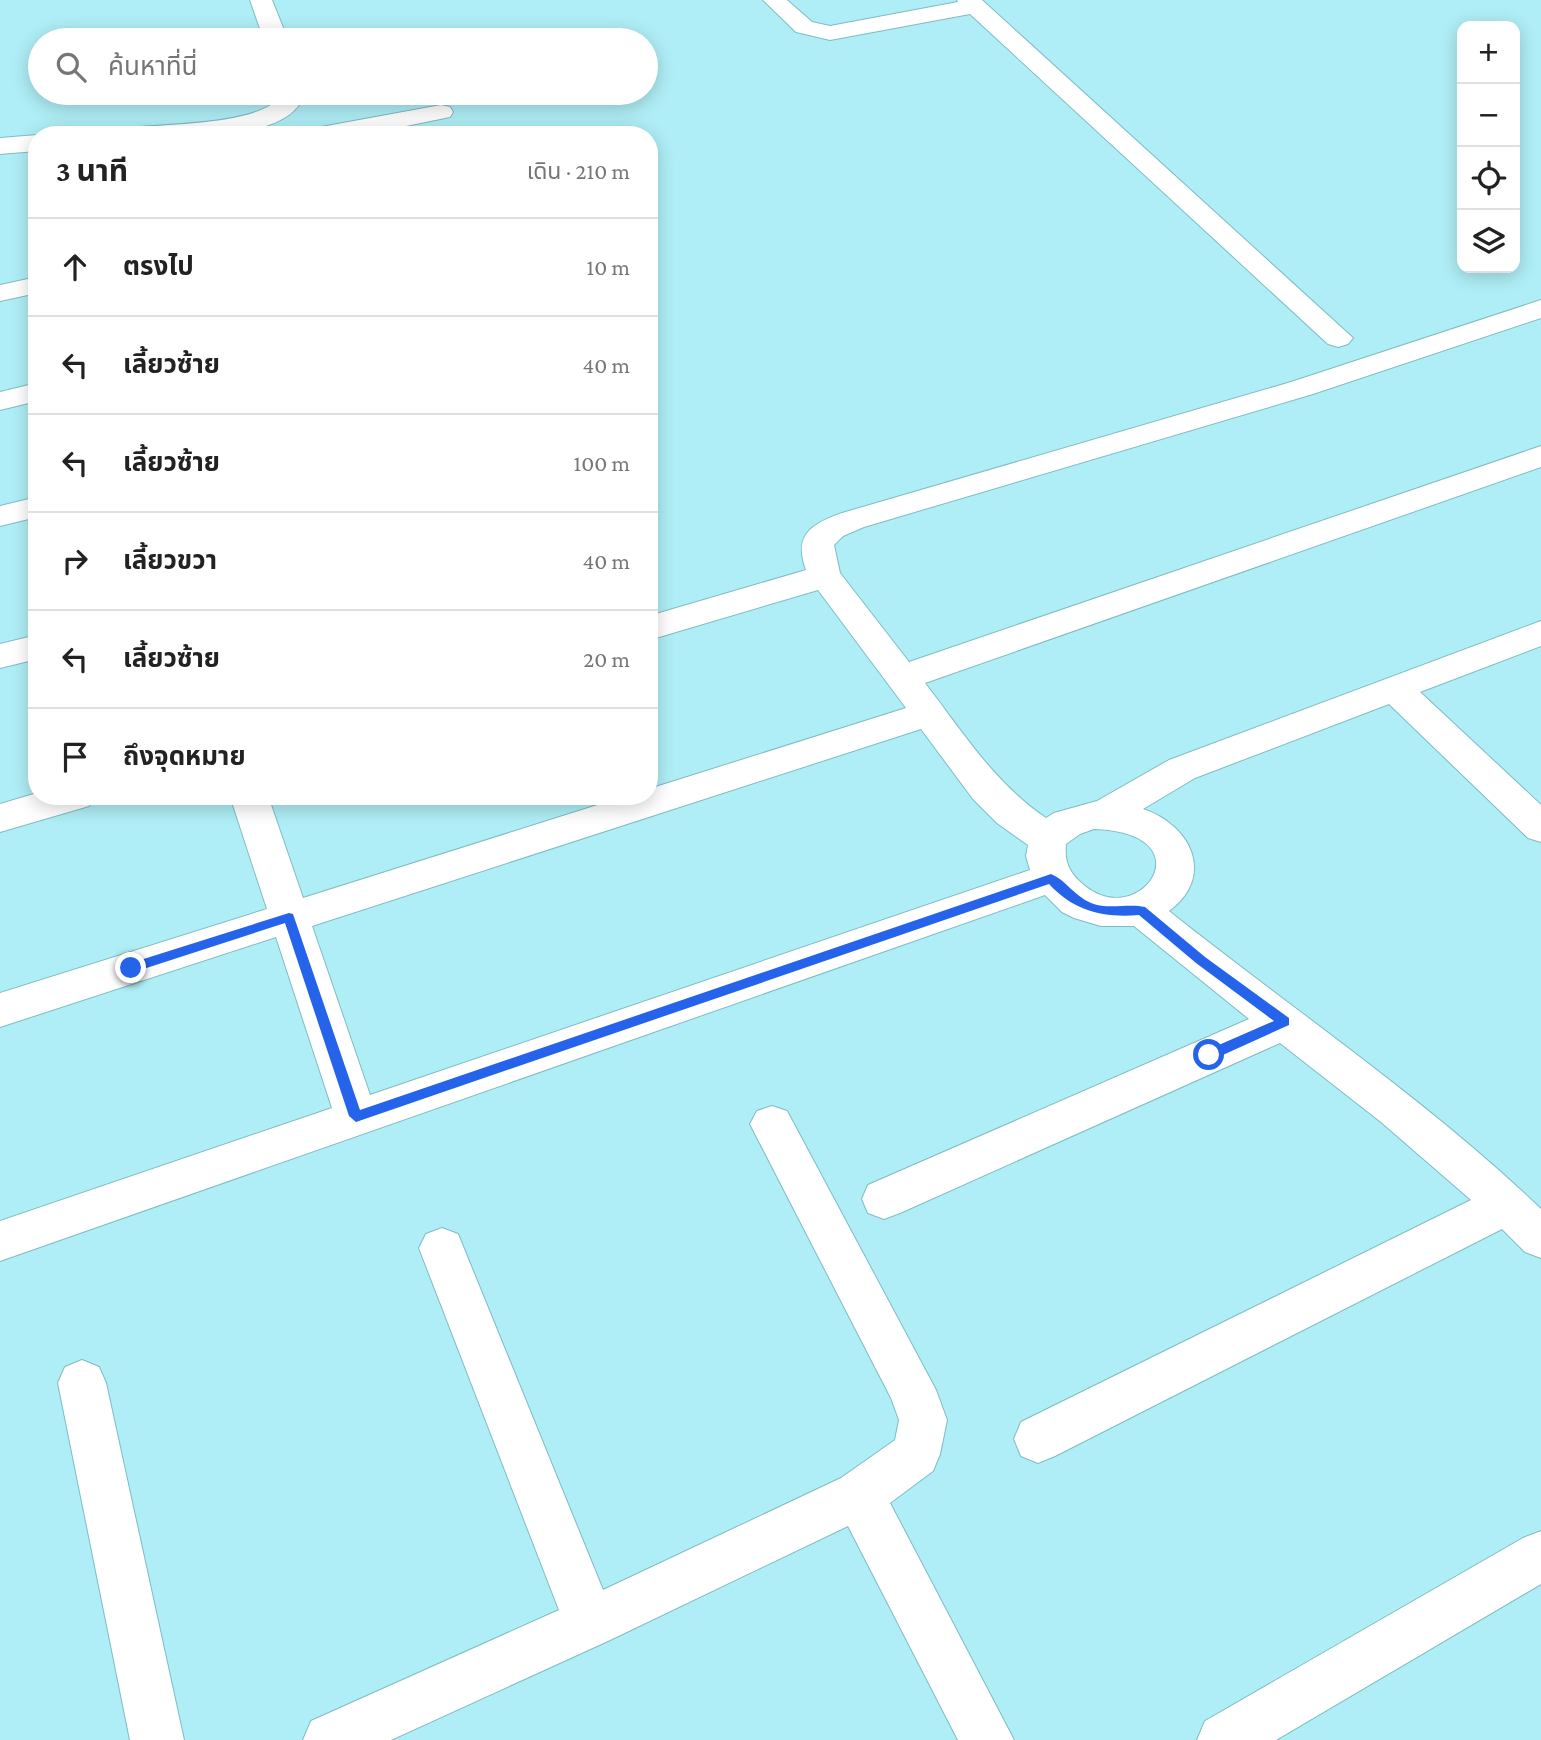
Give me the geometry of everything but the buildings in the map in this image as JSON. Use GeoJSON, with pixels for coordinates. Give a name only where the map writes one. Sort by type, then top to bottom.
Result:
{"type":"FeatureCollection","features":[{"type":"Feature","properties":{"kind":"street"},"geometry":{"type":"LineString","coordinates":[[261,0],[272,28]]}},
{"type":"Feature","properties":{"kind":"street"},"geometry":{"type":"LineString","coordinates":[[774,0],[802,28],[811,33],[830,33],[971,3],[1338,338]]}},
{"type":"Feature","properties":{"kind":"street"},"geometry":{"type":"LineString","coordinates":[[219,126],[262,117],[282,110],[287,105]]}},
{"type":"Feature","properties":{"kind":"street"},"geometry":{"type":"LineString","coordinates":[[366,126],[441,111]]}},
{"type":"Feature","properties":{"kind":"street"},"geometry":{"type":"LineString","coordinates":[[0,146],[28,144]]}},
{"type":"Feature","properties":{"kind":"street"},"geometry":{"type":"LineString","coordinates":[[0,293],[28,287]]}},
{"type":"Feature","properties":{"kind":"street"},"geometry":{"type":"LineString","coordinates":[[1050,859],[1062,825],[1083,815],[1107,813],[1132,818],[1154,829],[1170,845],[1178,865],[1174,884],[1162,900],[1141,910],[1115,912],[1089,908],[1067,895],[1050,859],[986,789],[904,677],[825,576],[816,555],[817,541],[829,529],[1302,388],[1541,310]]}},
{"type":"Feature","properties":{"kind":"street"},"geometry":{"type":"LineString","coordinates":[[0,401],[28,394]]}},
{"type":"Feature","properties":{"kind":"street"},"geometry":{"type":"LineString","coordinates":[[904,677],[1541,456]]}},
{"type":"Feature","properties":{"kind":"street"},"geometry":{"type":"LineString","coordinates":[[0,516],[28,509]]}},
{"type":"Feature","properties":{"kind":"street"},"geometry":{"type":"LineString","coordinates":[[658,625],[825,576]]}},
{"type":"Feature","properties":{"kind":"street"},"geometry":{"type":"LineString","coordinates":[[1107,813],[1182,769],[1541,633]]}},
{"type":"Feature","properties":{"kind":"street"},"geometry":{"type":"LineString","coordinates":[[0,656],[28,649]]}},
{"type":"Feature","properties":{"kind":"street"},"geometry":{"type":"LineString","coordinates":[[1395,689],[1541,828]]}},
{"type":"Feature","properties":{"kind":"street"},"geometry":{"type":"LineString","coordinates":[[658,800],[929,714]]}},
{"type":"Feature","properties":{"kind":"street"},"geometry":{"type":"LineString","coordinates":[[0,818],[45,805]]}},
{"type":"Feature","properties":{"kind":"street"},"geometry":{"type":"LineString","coordinates":[[252,805],[356,1116]]}},
{"type":"Feature","properties":{"kind":"street"},"geometry":{"type":"LineString","coordinates":[[0,1010],[644,805]]}},
{"type":"Feature","properties":{"kind":"street"},"geometry":{"type":"LineString","coordinates":[[0,1241],[356,1116],[1050,859]]}},
{"type":"Feature","properties":{"kind":"street"},"geometry":{"type":"LineString","coordinates":[[1141,910],[1200,960],[1285,1022],[1412,1122],[1508,1204],[1541,1238]]}},
{"type":"Feature","properties":{"kind":"street"},"geometry":{"type":"LineString","coordinates":[[884,1199],[1285,1022]]}},
{"type":"Feature","properties":{"kind":"street"},"geometry":{"type":"LineString","coordinates":[[330,1740],[590,1623],[859,1494],[916,1454],[923,1420],[912,1390],[772,1124]]}},
{"type":"Feature","properties":{"kind":"street"},"geometry":{"type":"LineString","coordinates":[[1038,1439],[1508,1204]]}},
{"type":"Feature","properties":{"kind":"street"},"geometry":{"type":"LineString","coordinates":[[442,1248],[590,1623]]}},
{"type":"Feature","properties":{"kind":"street"},"geometry":{"type":"LineString","coordinates":[[82,1383],[158,1740]]}},
{"type":"Feature","properties":{"kind":"street"},"geometry":{"type":"LineString","coordinates":[[859,1494],[987,1740]]}},
{"type":"Feature","properties":{"kind":"street"},"geometry":{"type":"LineString","coordinates":[[1224,1740],[1541,1556]]}},
{"type":"Feature","properties":{"kind":"route"},"geometry":{"type":"LineString","coordinates":[[131,968],[289,918],[356,1116],[1051,878],[1067,895],[1089,908],[1115,912],[1141,910],[1200,960],[1285,1022],[1209,1055]]}}]}
